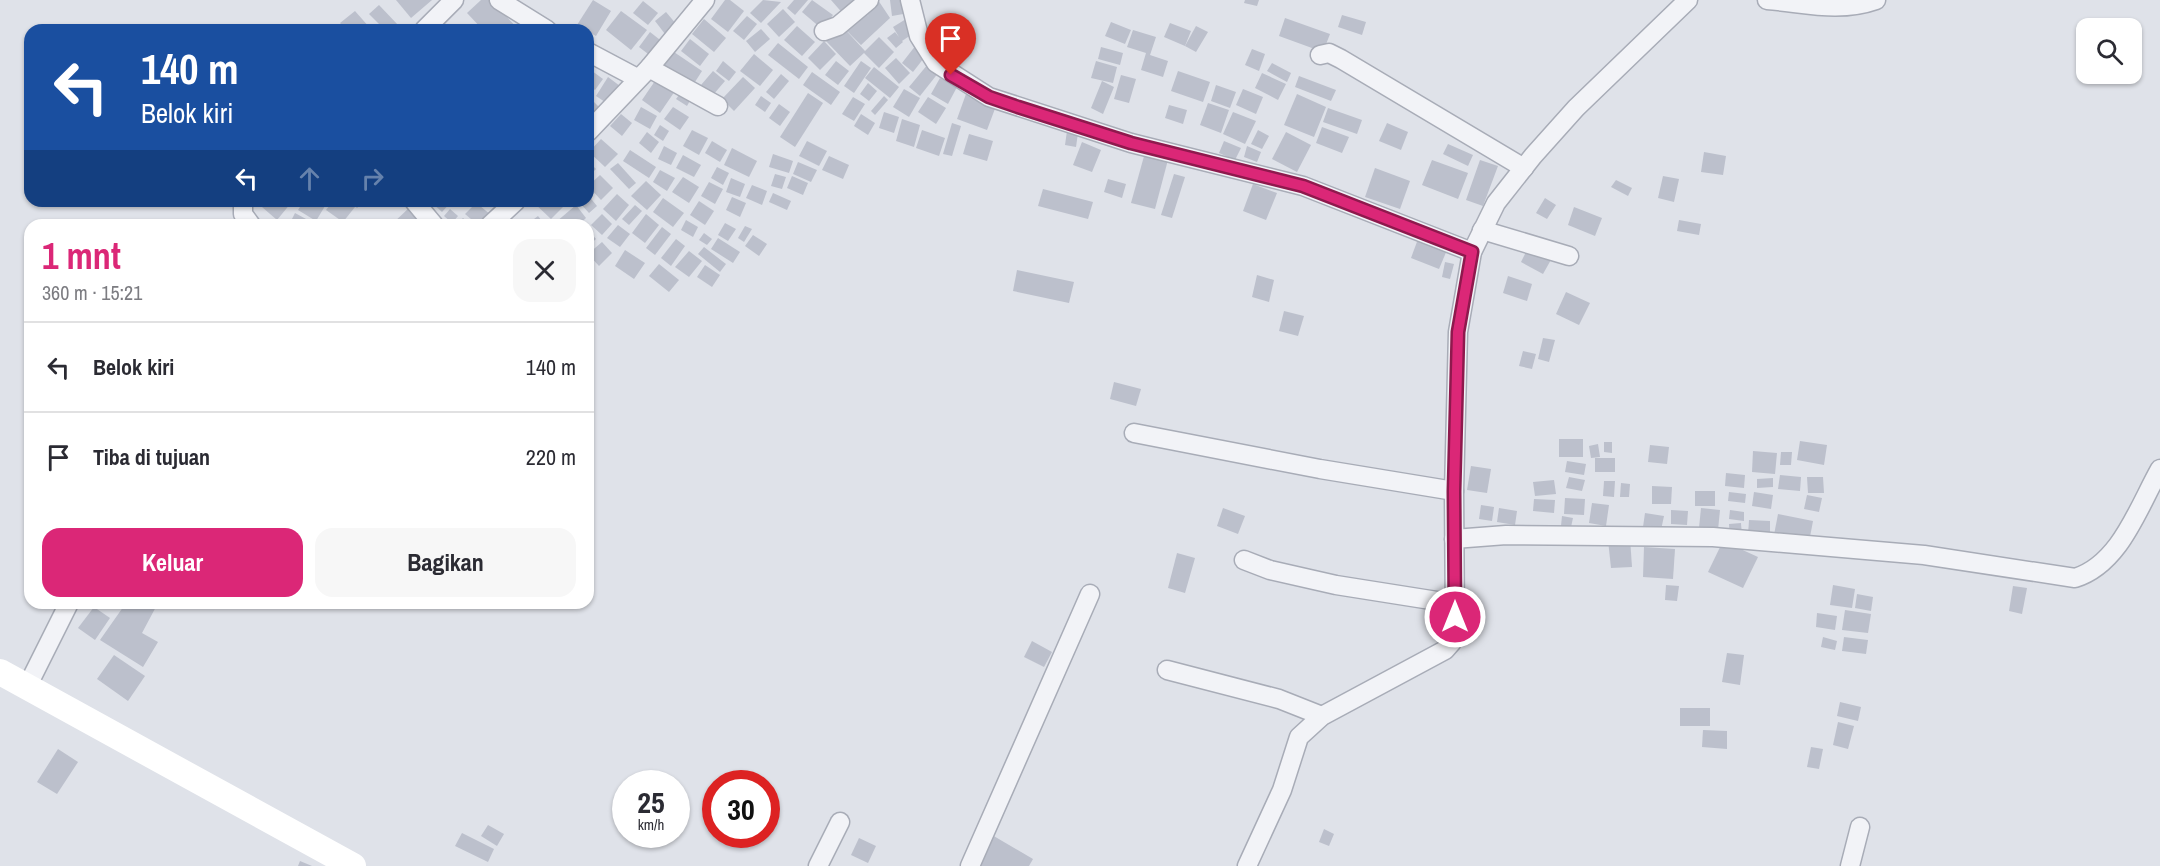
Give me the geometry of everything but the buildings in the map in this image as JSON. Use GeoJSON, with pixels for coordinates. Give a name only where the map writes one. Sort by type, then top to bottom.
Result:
{"type":"FeatureCollection","features":[{"type":"Feature","properties":{"kind":"street"},"geometry":{"type":"LineString","coordinates":[[430,24],[454,0]]}},
{"type":"Feature","properties":{"kind":"street"},"geometry":{"type":"LineString","coordinates":[[499,0],[537,24]]}},
{"type":"Feature","properties":{"kind":"street"},"geometry":{"type":"LineString","coordinates":[[594,126],[643,73],[705,0]]}},
{"type":"Feature","properties":{"kind":"street"},"geometry":{"type":"LineString","coordinates":[[824,31],[838,26],[869,0]]}},
{"type":"Feature","properties":{"kind":"street"},"geometry":{"type":"LineString","coordinates":[[910,0],[919,36],[936,63],[989,97],[1131,143],[1303,186],[1472,252]]}},
{"type":"Feature","properties":{"kind":"street"},"geometry":{"type":"LineString","coordinates":[[1247,866],[1274,809],[1292,756],[1304,730],[1322,716],[1445,650],[1452,642],[1456,604],[1454,491],[1458,332],[1472,252],[1496,203],[1524,168],[1576,108],[1688,0]]}},
{"type":"Feature","properties":{"kind":"street"},"geometry":{"type":"LineString","coordinates":[[1767,0],[1829,8],[1856,7],[1876,0]]}},
{"type":"Feature","properties":{"kind":"street"},"geometry":{"type":"LineString","coordinates":[[1320,55],[1329,53],[1341,59],[1491,146],[1524,168]]}},
{"type":"Feature","properties":{"kind":"street"},"geometry":{"type":"LineString","coordinates":[[594,54],[718,106]]}},
{"type":"Feature","properties":{"kind":"street"},"geometry":{"type":"LineString","coordinates":[[419,207],[429,219]]}},
{"type":"Feature","properties":{"kind":"street"},"geometry":{"type":"LineString","coordinates":[[496,219],[510,207]]}},
{"type":"Feature","properties":{"kind":"street"},"geometry":{"type":"LineString","coordinates":[[1482,230],[1569,256]]}},
{"type":"Feature","properties":{"kind":"street"},"geometry":{"type":"LineString","coordinates":[[1134,433],[1454,491]]}},
{"type":"Feature","properties":{"kind":"street"},"geometry":{"type":"LineString","coordinates":[[1454,539],[1506,535],[1713,537],[1924,555],[2075,578],[2090,573],[2102,565],[2115,550],[2160,469]]}},
{"type":"Feature","properties":{"kind":"street"},"geometry":{"type":"LineString","coordinates":[[1244,560],[1270,570],[1336,585],[1456,604]]}},
{"type":"Feature","properties":{"kind":"street"},"geometry":{"type":"LineString","coordinates":[[970,866],[1090,594]]}},
{"type":"Feature","properties":{"kind":"street"},"geometry":{"type":"LineString","coordinates":[[27,687],[66,609]]}},
{"type":"Feature","properties":{"kind":"street"},"geometry":{"type":"LineString","coordinates":[[1167,670],[1279,699],[1322,716]]}},
{"type":"Feature","properties":{"kind":"street"},"geometry":{"type":"LineString","coordinates":[[0,672],[353,866]]}},
{"type":"Feature","properties":{"kind":"street"},"geometry":{"type":"LineString","coordinates":[[818,866],[840,822]]}},
{"type":"Feature","properties":{"kind":"street"},"geometry":{"type":"LineString","coordinates":[[1850,866],[1860,827]]}},
{"type":"Feature","properties":{"kind":"route"},"geometry":{"type":"LineString","coordinates":[[951,75],[976,91],[1018,107],[1131,143],[1303,186],[1472,252],[1458,332],[1454,491],[1455,617]]}}]}
